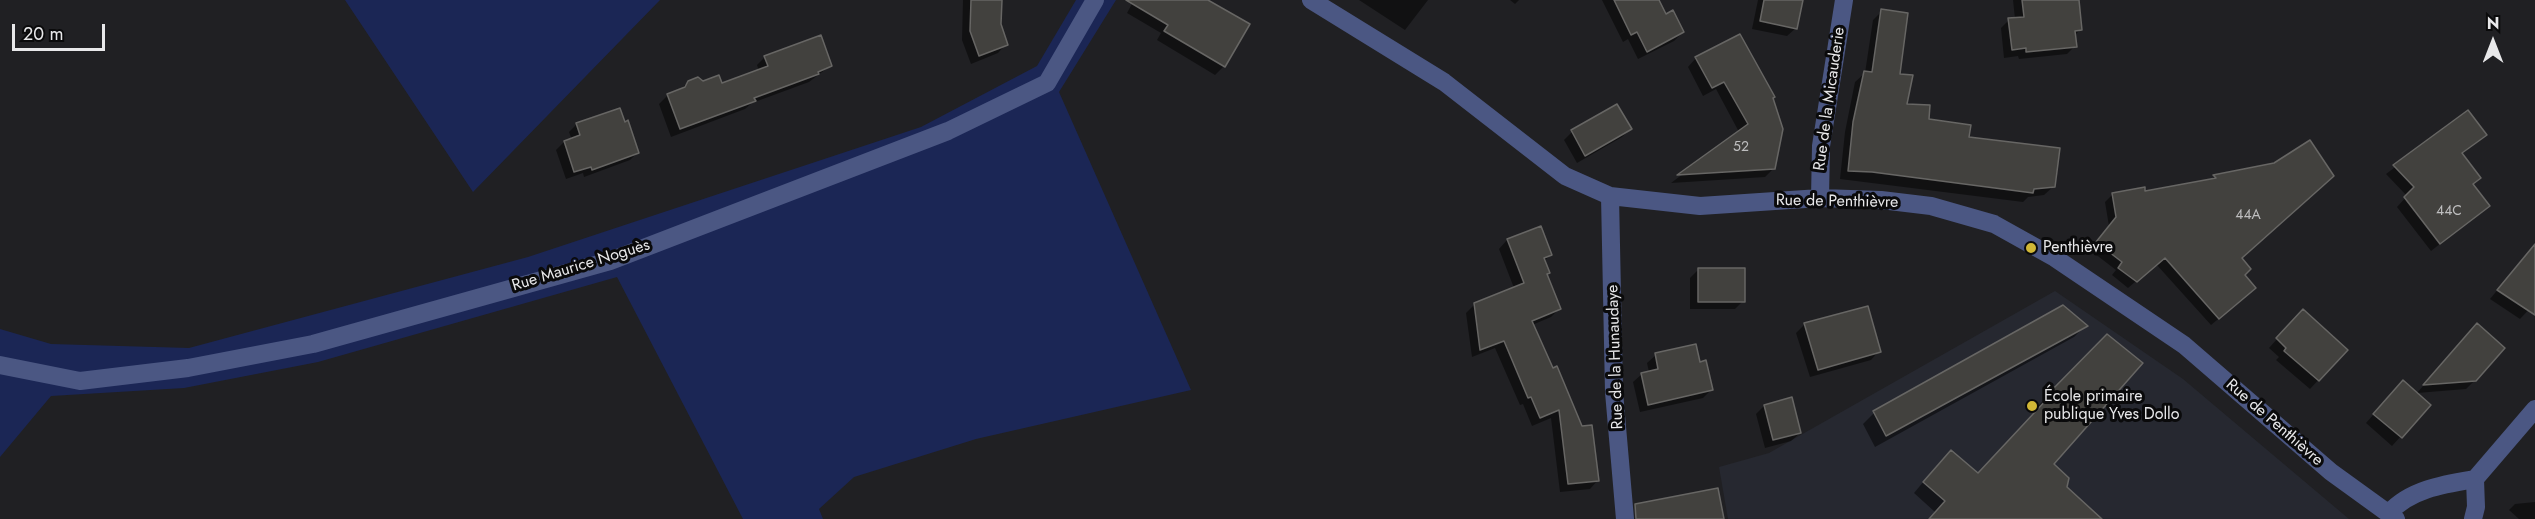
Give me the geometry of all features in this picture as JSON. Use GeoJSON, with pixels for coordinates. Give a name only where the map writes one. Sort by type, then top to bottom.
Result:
{"type":"FeatureCollection","features":[{"type":"Feature","properties":{"kind":"street","name":"Rue Maurice Noguès"},"geometry":{"type":"LineString","coordinates":[[0,365],[80,381],[188,369],[313,344],[610,261],[948,131],[1047,83],[1095,0]]}},
{"type":"Feature","properties":{"kind":"street","name":"Rue de Penthièvre"},"geometry":{"type":"LineString","coordinates":[[1311,0],[1444,82],[1565,176],[1610,196],[1700,206],[1820,198],[1881,200],[1931,206],[1994,224],[2055,258],[2184,345],[2331,472],[2393,516]]}},
{"type":"Feature","properties":{"kind":"street","name":"Rue de la Micauderie"},"geometry":{"type":"LineString","coordinates":[[1820,198],[1821,146],[1844,0]]}},
{"type":"Feature","properties":{"kind":"street","name":"Rue de la Hunaudaye"},"geometry":{"type":"LineString","coordinates":[[1610,196],[1614,392],[1625,519]]}},
{"type":"Feature","properties":{"kind":"street"},"geometry":{"type":"LineString","coordinates":[[2393,516],[2400,502],[2440,484],[2475,479],[2535,409]]}},
{"type":"Feature","properties":{"kind":"street"},"geometry":{"type":"LineString","coordinates":[[2473,519],[2476,507],[2475,479]]}},
{"type":"Feature","properties":{"kind":"shaded area"},"geometry":{"type":"Polygon","coordinates":[[[345,0],[660,0],[473,192],[345,0]]]}},
{"type":"Feature","properties":{"kind":"shaded area"},"geometry":{"type":"Polygon","coordinates":[[[1076,0],[1116,0],[1059,92],[1191,390],[976,439],[854,477],[819,509],[823,519],[743,519],[617,277],[318,362],[184,388],[51,396],[0,457],[0,329],[51,344],[189,348],[528,257],[921,127],[1037,66],[1076,0]]]}},
{"type":"Feature","properties":{"kind":"shaded area","name":"École primaire publique Yves Dollo"},"geometry":{"type":"Polygon","coordinates":[[[2055,291],[2183,379],[2349,519],[1728,519],[1719,467],[1769,453],[2055,291]]]}},
{"type":"Feature","properties":{"kind":"building"},"geometry":{"type":"Polygon","coordinates":[[[971,0],[1002,0],[1001,24],[1008,45],[979,56],[970,31],[971,0]]]}},
{"type":"Feature","properties":{"kind":"building"},"geometry":{"type":"Polygon","coordinates":[[[1126,0],[1208,0],[1250,24],[1225,67],[1164,31],[1168,25],[1126,0]]]}},
{"type":"Feature","properties":{"kind":"building"},"geometry":{"type":"Polygon","coordinates":[[[1614,0],[1659,0],[1666,14],[1673,10],[1684,32],[1647,52],[1637,32],[1631,35],[1614,0]]]}},
{"type":"Feature","properties":{"kind":"building"},"geometry":{"type":"Polygon","coordinates":[[[1764,0],[1803,0],[1797,29],[1760,21],[1764,0]]]}},
{"type":"Feature","properties":{"kind":"building"},"geometry":{"type":"Polygon","coordinates":[[[2022,0],[2079,0],[2082,30],[2075,31],[2077,47],[2026,52],[2026,48],[2012,50],[2008,18],[2024,17],[2022,0]]]}},
{"type":"Feature","properties":{"kind":"building"},"geometry":{"type":"Polygon","coordinates":[[[1881,9],[1908,13],[1900,74],[1913,75],[1907,104],[1930,105],[1929,119],[1971,125],[1969,137],[2060,148],[2055,187],[2034,189],[2033,193],[1872,172],[1848,171],[1853,122],[1864,71],[1872,72],[1881,9]]]}},
{"type":"Feature","properties":{"kind":"building"},"geometry":{"type":"Polygon","coordinates":[[[1740,34],[1775,97],[1773,98],[1783,129],[1775,169],[1677,175],[1748,124],[1724,82],[1712,88],[1695,57],[1740,34]]]}},
{"type":"Feature","properties":{"kind":"building"},"geometry":{"type":"Polygon","coordinates":[[[821,35],[832,66],[818,72],[819,74],[754,98],[756,101],[680,129],[667,94],[685,87],[688,81],[698,77],[703,81],[719,75],[722,83],[768,66],[764,56],[821,35]]]}},
{"type":"Feature","properties":{"kind":"building"},"geometry":{"type":"Polygon","coordinates":[[[1617,104],[1632,129],[1585,156],[1571,130],[1617,104]]]}},
{"type":"Feature","properties":{"kind":"building"},"geometry":{"type":"Polygon","coordinates":[[[620,108],[625,122],[628,120],[639,153],[592,170],[591,167],[574,172],[564,141],[580,135],[576,123],[620,108]]]}},
{"type":"Feature","properties":{"kind":"building"},"geometry":{"type":"Polygon","coordinates":[[[2468,110],[2487,135],[2462,153],[2481,178],[2473,184],[2490,206],[2440,244],[2404,197],[2414,187],[2393,165],[2468,110]]]}},
{"type":"Feature","properties":{"kind":"building"},"geometry":{"type":"Polygon","coordinates":[[[2310,140],[2334,176],[2242,258],[2251,269],[2245,275],[2256,288],[2219,319],[2165,258],[2137,282],[2118,268],[2122,262],[2096,242],[2116,217],[2112,193],[2145,187],[2145,191],[2216,178],[2213,175],[2274,163],[2310,140]]]}},
{"type":"Feature","properties":{"kind":"building"},"geometry":{"type":"Polygon","coordinates":[[[1541,226],[1552,255],[1544,258],[1550,273],[1547,274],[1561,309],[1532,321],[1553,368],[1557,366],[1582,426],[1592,425],[1599,481],[1568,484],[1559,410],[1540,418],[1531,397],[1528,398],[1504,341],[1480,350],[1474,303],[1524,283],[1507,239],[1541,226]]]}},
{"type":"Feature","properties":{"kind":"building"},"geometry":{"type":"Polygon","coordinates":[[[2535,244],[2535,315],[2497,290],[2535,244]]]}},
{"type":"Feature","properties":{"kind":"building"},"geometry":{"type":"Polygon","coordinates":[[[1698,268],[1745,268],[1745,302],[1698,302],[1698,268]]]}},
{"type":"Feature","properties":{"kind":"building"},"geometry":{"type":"Polygon","coordinates":[[[2063,305],[2088,326],[1886,436],[1873,411],[2063,305]]]}},
{"type":"Feature","properties":{"kind":"building"},"geometry":{"type":"Polygon","coordinates":[[[1868,306],[1881,352],[1818,370],[1804,323],[1868,306]]]}},
{"type":"Feature","properties":{"kind":"building"},"geometry":{"type":"Polygon","coordinates":[[[2303,309],[2348,350],[2319,381],[2284,351],[2286,348],[2276,338],[2303,309]]]}},
{"type":"Feature","properties":{"kind":"building"},"geometry":{"type":"Polygon","coordinates":[[[2477,323],[2505,348],[2476,381],[2423,385],[2477,323]]]}},
{"type":"Feature","properties":{"kind":"building"},"geometry":{"type":"Polygon","coordinates":[[[2107,334],[2143,363],[2054,464],[2069,478],[2067,487],[2102,519],[1929,519],[1945,501],[1923,482],[1951,450],[1978,473],[2049,397],[2047,395],[2107,334]]]}},
{"type":"Feature","properties":{"kind":"building"},"geometry":{"type":"Polygon","coordinates":[[[1696,344],[1700,362],[1706,360],[1713,390],[1648,405],[1641,373],[1658,369],[1655,353],[1696,344]]]}},
{"type":"Feature","properties":{"kind":"building"},"geometry":{"type":"Polygon","coordinates":[[[2403,380],[2431,405],[2402,438],[2373,414],[2403,380]]]}},
{"type":"Feature","properties":{"kind":"building"},"geometry":{"type":"Polygon","coordinates":[[[1792,397],[1801,433],[1773,440],[1764,405],[1792,397]]]}},
{"type":"Feature","properties":{"kind":"building"},"geometry":{"type":"Polygon","coordinates":[[[1718,488],[1724,519],[1636,519],[1635,504],[1718,488]]]}},
{"type":"Feature","properties":{"kind":"place","name":"Penthièvre"},"geometry":{"type":"Point","coordinates":[2031,248]}},
{"type":"Feature","properties":{"kind":"place","name":"École primaire publique Yves Dollo"},"geometry":{"type":"Point","coordinates":[2032,406]}}]}
